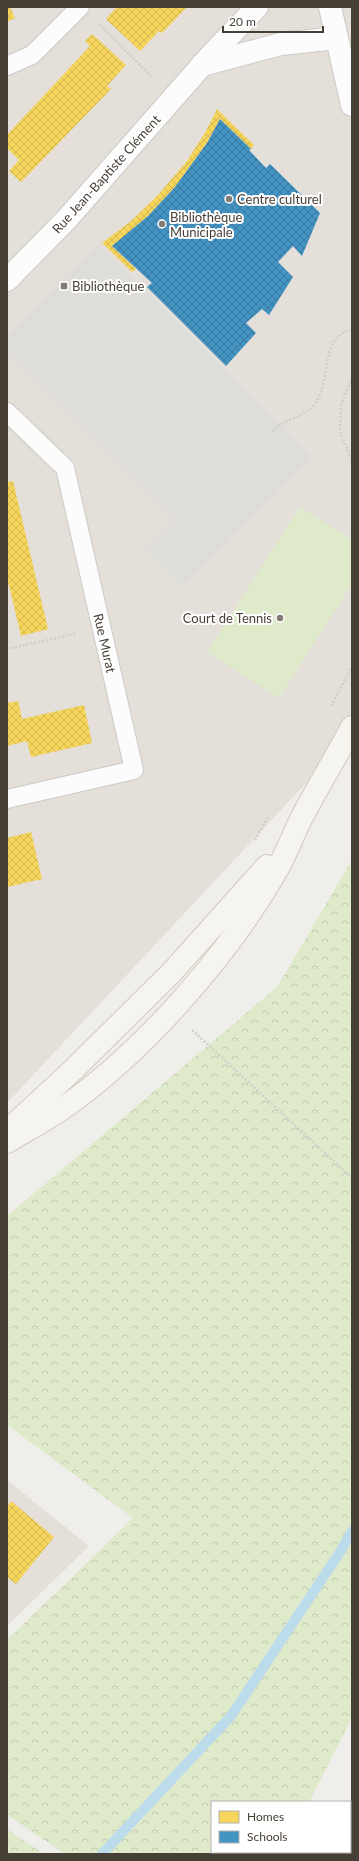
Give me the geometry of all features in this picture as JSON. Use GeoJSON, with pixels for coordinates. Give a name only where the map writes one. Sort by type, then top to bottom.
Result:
{"type":"FeatureCollection","features":[{"type":"Feature","properties":{"kind":"main road"},"geometry":{"type":"LineString","coordinates":[[7,1142],[61,1110],[96,1083],[170,1012],[211,965],[248,916],[275,874],[304,814],[352,727]]}},
{"type":"Feature","properties":{"kind":"main road"},"geometry":{"type":"LineString","coordinates":[[7,1132],[73,1070],[172,972],[265,868],[304,814]]}},
{"type":"Feature","properties":{"kind":"street","name":"Rue Jean-Baptiste Clément"},"geometry":{"type":"LineString","coordinates":[[7,280],[66,220],[202,65],[257,7]]}},
{"type":"Feature","properties":{"kind":"street"},"geometry":{"type":"LineString","coordinates":[[330,7],[352,105]]}},
{"type":"Feature","properties":{"kind":"street"},"geometry":{"type":"LineString","coordinates":[[202,65],[281,44],[338,38]]}},
{"type":"Feature","properties":{"kind":"lane"},"geometry":{"type":"LineString","coordinates":[[7,66],[32,54],[87,13]]}},
{"type":"Feature","properties":{"kind":"lane","name":"Rue Murat"},"geometry":{"type":"LineString","coordinates":[[7,412],[65,468],[134,770],[7,799]]}},
{"type":"Feature","properties":{"kind":"path"},"geometry":{"type":"LineString","coordinates":[[87,13],[173,98]]}},
{"type":"Feature","properties":{"kind":"path"},"geometry":{"type":"LineString","coordinates":[[272,431],[280,425],[300,416],[312,408],[321,392],[332,344],[341,334],[352,330]]}},
{"type":"Feature","properties":{"kind":"path"},"geometry":{"type":"LineString","coordinates":[[352,378],[341,405],[340,432],[352,460]]}},
{"type":"Feature","properties":{"kind":"path"},"geometry":{"type":"LineString","coordinates":[[7,649],[102,628]]}},
{"type":"Feature","properties":{"kind":"path"},"geometry":{"type":"LineString","coordinates":[[170,1012],[352,1178]]}},
{"type":"Feature","properties":{"kind":"shaded area"},"geometry":{"type":"Polygon","coordinates":[[[7,7],[352,7],[352,734],[7,1103],[7,7]]]}},
{"type":"Feature","properties":{"kind":"shaded area"},"geometry":{"type":"Polygon","coordinates":[[[99,244],[312,457],[181,587],[143,549],[173,519],[7,354],[7,336],[99,244]]]}},
{"type":"Feature","properties":{"kind":"shaded area"},"geometry":{"type":"Polygon","coordinates":[[[7,1480],[89,1546],[7,1626],[7,1480]]]}},
{"type":"Feature","properties":{"kind":"green space","name":"Court de Tennis"},"geometry":{"type":"Polygon","coordinates":[[[300,507],[352,540],[352,584],[279,698],[207,652],[300,507]]]}},
{"type":"Feature","properties":{"kind":"green space"},"geometry":{"type":"Polygon","coordinates":[[[352,860],[352,1718],[310,1801],[211,1801],[211,1853],[282,1854],[65,1854],[7,1815],[7,1640],[133,1518],[7,1425],[7,1216],[277,987],[352,860]]]}},
{"type":"Feature","properties":{"kind":"green space"},"geometry":{"type":"Polygon","coordinates":[[[7,1829],[44,1854],[7,1854],[7,1829]]]}},
{"type":"Feature","properties":{"kind":"building: Homes"},"geometry":{"type":"Polygon","coordinates":[[[7,7],[10,7],[15,18],[7,22],[7,7]]]}},
{"type":"Feature","properties":{"kind":"building: Homes"},"geometry":{"type":"Polygon","coordinates":[[[117,7],[187,7],[162,33],[159,31],[140,51],[106,19],[117,7]]]}},
{"type":"Feature","properties":{"kind":"building: Homes"},"geometry":{"type":"Polygon","coordinates":[[[92,34],[126,65],[107,86],[111,89],[21,182],[9,171],[19,160],[7,148],[7,135],[90,46],[85,41],[92,34]]]}},
{"type":"Feature","properties":{"kind":"building: Homes"},"geometry":{"type":"Polygon","coordinates":[[[217,109],[254,145],[251,149],[220,119],[207,143],[175,187],[148,216],[112,246],[136,269],[132,272],[102,243],[131,221],[158,195],[187,161],[206,131],[217,109]]]}},
{"type":"Feature","properties":{"kind":"building: Homes"},"geometry":{"type":"Polygon","coordinates":[[[13,481],[48,629],[21,636],[7,577],[7,482],[13,481]]]}},
{"type":"Feature","properties":{"kind":"building: Homes"},"geometry":{"type":"Polygon","coordinates":[[[18,701],[22,719],[84,705],[92,743],[31,757],[27,741],[7,746],[7,703],[18,701]]]}},
{"type":"Feature","properties":{"kind":"building: Homes"},"geometry":{"type":"Polygon","coordinates":[[[31,832],[42,879],[7,887],[7,838],[31,832]]]}},
{"type":"Feature","properties":{"kind":"building: Homes"},"geometry":{"type":"Polygon","coordinates":[[[11,1501],[54,1537],[16,1584],[7,1577],[7,1507],[11,1501]]]}},
{"type":"Feature","properties":{"kind":"building: Schools"},"geometry":{"type":"Polygon","coordinates":[[[220,119],[251,149],[249,150],[266,168],[270,164],[320,213],[302,256],[293,246],[278,262],[293,277],[269,315],[262,309],[246,323],[256,333],[226,366],[147,287],[152,283],[112,246],[148,216],[175,187],[207,143],[220,119]]]}},
{"type":"Feature","properties":{"kind":"waterway"},"geometry":{"type":"LineString","coordinates":[[102,1854],[231,1716],[340,1552],[352,1531]]}},
{"type":"Feature","properties":{"kind":"place","name":"Centre culturel"},"geometry":{"type":"Point","coordinates":[229,199]}},
{"type":"Feature","properties":{"kind":"place","name":"Bibliothèque Municipale"},"geometry":{"type":"Point","coordinates":[162,224]}},
{"type":"Feature","properties":{"kind":"place","name":"Bibliothèque"},"geometry":{"type":"Point","coordinates":[64,286]}},
{"type":"Feature","properties":{"kind":"place","name":"Court de Tennis"},"geometry":{"type":"Point","coordinates":[280,618]}}]}
